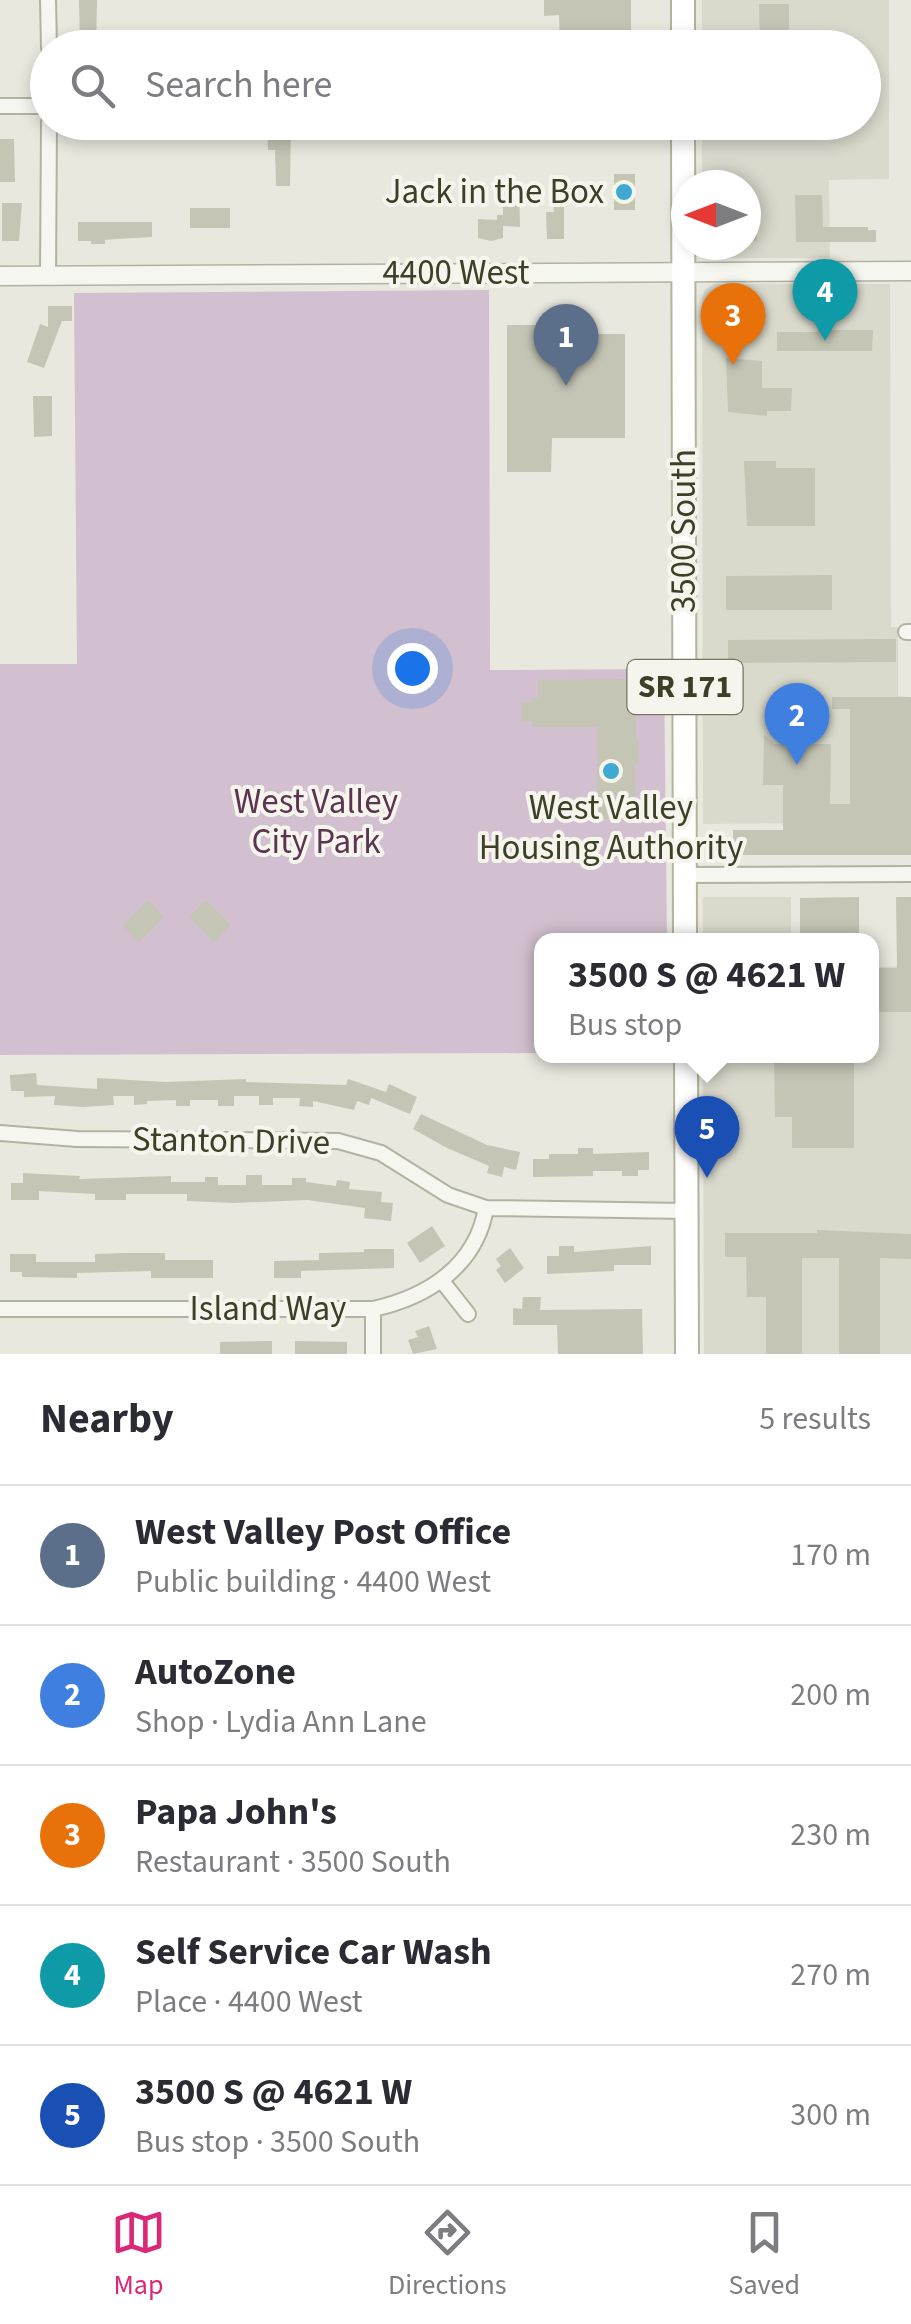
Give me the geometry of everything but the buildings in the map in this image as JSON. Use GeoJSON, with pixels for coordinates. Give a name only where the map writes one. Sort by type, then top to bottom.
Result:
{"type":"FeatureCollection","features":[{"type":"Feature","properties":{"kind":"main road"},"geometry":{"type":"LineString","coordinates":[[683,0],[683,30]]}},
{"type":"Feature","properties":{"kind":"main road","name":"3500 South"},"geometry":{"type":"LineString","coordinates":[[683,140],[685,933]]}},
{"type":"Feature","properties":{"kind":"main road"},"geometry":{"type":"LineString","coordinates":[[686,1063],[687,1354]]}},
{"type":"Feature","properties":{"kind":"street"},"geometry":{"type":"LineString","coordinates":[[48,0],[48,30]]}},
{"type":"Feature","properties":{"kind":"street"},"geometry":{"type":"LineString","coordinates":[[0,106],[30,106]]}},
{"type":"Feature","properties":{"kind":"street"},"geometry":{"type":"LineString","coordinates":[[48,275],[49,140]]}},
{"type":"Feature","properties":{"kind":"street","name":"4400 West"},"geometry":{"type":"LineString","coordinates":[[0,276],[911,271]]}},
{"type":"Feature","properties":{"kind":"street"},"geometry":{"type":"LineString","coordinates":[[685,875],[911,874]]}},
{"type":"Feature","properties":{"kind":"street","name":"Stanton Drive"},"geometry":{"type":"LineString","coordinates":[[0,1133],[86,1140],[338,1141],[381,1154],[448,1195],[486,1208],[686,1210]]}},
{"type":"Feature","properties":{"kind":"street","name":"Island Way"},"geometry":{"type":"LineString","coordinates":[[0,1310],[373,1308],[417,1296],[442,1281],[460,1264],[481,1231],[486,1208]]}},
{"type":"Feature","properties":{"kind":"street"},"geometry":{"type":"LineString","coordinates":[[442,1281],[468,1314]]}},
{"type":"Feature","properties":{"kind":"street"},"geometry":{"type":"LineString","coordinates":[[373,1308],[373,1354]]}},
{"type":"Feature","properties":{"kind":"shaded area"},"geometry":{"type":"Polygon","coordinates":[[[702,0],[889,0],[889,179],[829,180],[830,258],[761,258],[761,170],[702,170],[702,140],[881,140],[881,30],[702,30],[702,0]]]}},
{"type":"Feature","properties":{"kind":"shaded area"},"geometry":{"type":"Polygon","coordinates":[[[714,284],[890,284],[891,627],[898,627],[898,696],[911,697],[911,822],[703,824],[702,299],[705,290],[714,284]]]}},
{"type":"Feature","properties":{"kind":"shaded area"},"geometry":{"type":"Polygon","coordinates":[[[703,897],[791,897],[791,933],[703,933],[703,897]]]}},
{"type":"Feature","properties":{"kind":"shaded area"},"geometry":{"type":"Polygon","coordinates":[[[911,966],[911,1354],[704,1354],[703,1063],[879,1063],[879,967],[911,966]]]}},
{"type":"Feature","properties":{"kind":"green space","name":"West Valley City Park"},"geometry":{"type":"Polygon","coordinates":[[[489,290],[490,670],[664,669],[667,933],[534,933],[534,1053],[0,1055],[0,664],[77,664],[74,293],[489,290]]]}},
{"type":"Feature","properties":{"kind":"place","name":"Jack in the Box"},"geometry":{"type":"Point","coordinates":[624,192]}},
{"type":"Feature","properties":{"kind":"place","name":"Self Service Car Wash"},"geometry":{"type":"Point","coordinates":[825,341]}},
{"type":"Feature","properties":{"kind":"place","name":"Papa John's"},"geometry":{"type":"Point","coordinates":[733,365]}},
{"type":"Feature","properties":{"kind":"place","name":"West Valley Post Office"},"geometry":{"type":"Point","coordinates":[566,386]}},
{"type":"Feature","properties":{"kind":"place","name":"AutoZone"},"geometry":{"type":"Point","coordinates":[797,765]}},
{"type":"Feature","properties":{"kind":"place","name":"West Valley Housing Authority"},"geometry":{"type":"Point","coordinates":[611,771]}},
{"type":"Feature","properties":{"kind":"place","name":"3500 S @ 4621 W"},"geometry":{"type":"Point","coordinates":[707,1178]}}]}
